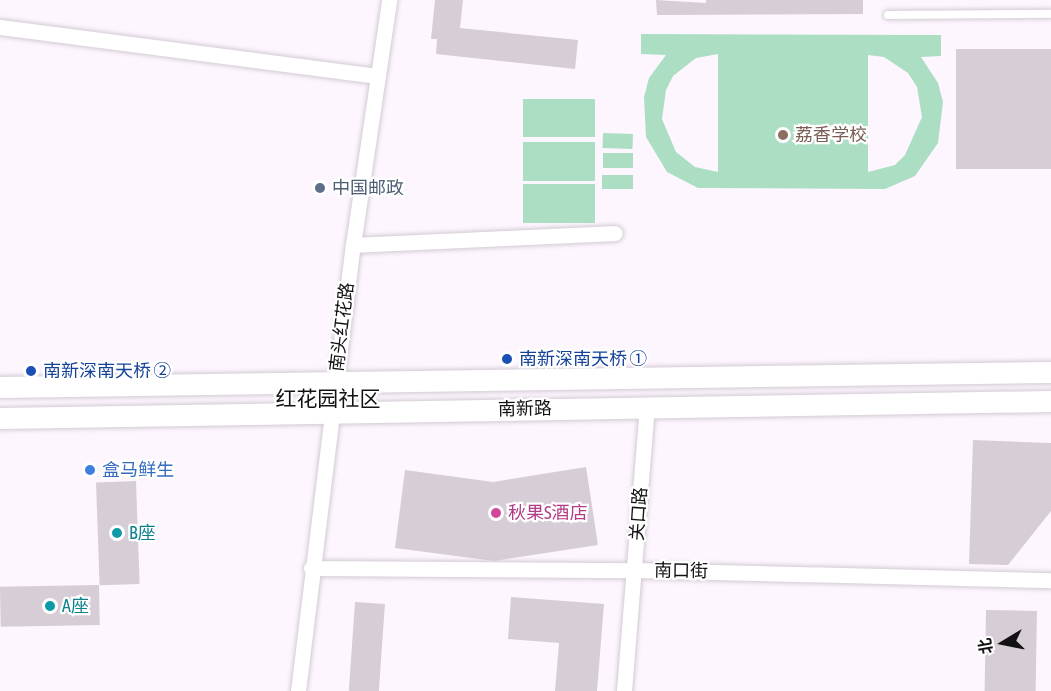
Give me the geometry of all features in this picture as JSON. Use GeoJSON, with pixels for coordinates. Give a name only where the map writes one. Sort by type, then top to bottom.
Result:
{"type":"FeatureCollection","features":[{"type":"Feature","properties":{"kind":"main road","name":"南新路"},"geometry":{"type":"LineString","coordinates":[[0,387],[336,380],[1051,372]]}},
{"type":"Feature","properties":{"kind":"main road","name":"南新路"},"geometry":{"type":"LineString","coordinates":[[0,418],[1051,401]]}},
{"type":"Feature","properties":{"kind":"street","name":"南头红花路"},"geometry":{"type":"LineString","coordinates":[[298,691],[311,568],[353,245],[389,0]]}},
{"type":"Feature","properties":{"kind":"street"},"geometry":{"type":"LineString","coordinates":[[0,27],[378,76]]}},
{"type":"Feature","properties":{"kind":"street"},"geometry":{"type":"LineString","coordinates":[[353,245],[615,233]]}},
{"type":"Feature","properties":{"kind":"street","name":"关口路"},"geometry":{"type":"LineString","coordinates":[[624,691],[647,408]]}},
{"type":"Feature","properties":{"kind":"street","name":"南口街"},"geometry":{"type":"LineString","coordinates":[[311,568],[635,570],[1051,580]]}},
{"type":"Feature","properties":{"kind":"lane"},"geometry":{"type":"LineString","coordinates":[[888,15],[1051,14]]}},
{"type":"Feature","properties":{"kind":"green space"},"geometry":{"type":"Polygon","coordinates":[[[641,34],[941,35],[941,56],[921,57],[938,83],[943,102],[938,143],[915,176],[885,189],[698,188],[667,172],[646,137],[644,97],[649,78],[666,55],[641,54],[641,34]],[[718,54],[696,58],[673,76],[666,90],[662,119],[676,152],[695,167],[718,172],[718,54]],[[868,55],[868,172],[895,165],[905,155],[922,117],[917,87],[908,73],[884,57],[868,55]]]}},
{"type":"Feature","properties":{"kind":"green space"},"geometry":{"type":"Polygon","coordinates":[[[523,99],[595,99],[595,137],[523,137],[523,99]]]}},
{"type":"Feature","properties":{"kind":"green space"},"geometry":{"type":"Polygon","coordinates":[[[603,133],[633,134],[632,149],[602,148],[603,133]]]}},
{"type":"Feature","properties":{"kind":"green space"},"geometry":{"type":"Polygon","coordinates":[[[523,142],[595,142],[595,181],[523,181],[523,142]]]}},
{"type":"Feature","properties":{"kind":"green space"},"geometry":{"type":"Polygon","coordinates":[[[603,153],[633,153],[633,168],[603,168],[603,153]]]}},
{"type":"Feature","properties":{"kind":"green space"},"geometry":{"type":"Polygon","coordinates":[[[602,175],[633,175],[633,189],[602,189],[602,175]]]}},
{"type":"Feature","properties":{"kind":"green space"},"geometry":{"type":"Polygon","coordinates":[[[523,184],[595,184],[595,223],[523,223],[523,184]]]}},
{"type":"Feature","properties":{"kind":"building"},"geometry":{"type":"Polygon","coordinates":[[[435,0],[463,0],[460,28],[578,40],[575,69],[436,54],[437,39],[431,39],[435,0]]]}},
{"type":"Feature","properties":{"kind":"building"},"geometry":{"type":"Polygon","coordinates":[[[656,0],[706,3],[706,0],[863,0],[863,14],[657,15],[656,0]]]}},
{"type":"Feature","properties":{"kind":"building"},"geometry":{"type":"Polygon","coordinates":[[[956,49],[1051,49],[1051,169],[956,169],[956,49]]]}},
{"type":"Feature","properties":{"kind":"building"},"geometry":{"type":"Polygon","coordinates":[[[973,440],[1051,443],[1051,511],[1008,565],[969,564],[973,440]]]}},
{"type":"Feature","properties":{"kind":"building","name":"秋果S酒店"},"geometry":{"type":"Polygon","coordinates":[[[586,467],[598,545],[494,561],[395,548],[405,470],[493,482],[586,467]]]}},
{"type":"Feature","properties":{"kind":"building","name":"B座"},"geometry":{"type":"Polygon","coordinates":[[[136,481],[140,584],[100,585],[96,482],[136,481]]]}},
{"type":"Feature","properties":{"kind":"building","name":"A座"},"geometry":{"type":"Polygon","coordinates":[[[99,585],[100,625],[1,627],[0,587],[99,585]]]}},
{"type":"Feature","properties":{"kind":"building"},"geometry":{"type":"Polygon","coordinates":[[[511,597],[604,604],[597,691],[555,691],[559,643],[508,639],[511,597]]]}},
{"type":"Feature","properties":{"kind":"building"},"geometry":{"type":"Polygon","coordinates":[[[355,602],[385,604],[379,691],[349,691],[355,602]]]}},
{"type":"Feature","properties":{"kind":"building"},"geometry":{"type":"Polygon","coordinates":[[[986,610],[1037,611],[1036,691],[985,691],[986,610]]]}},
{"type":"Feature","properties":{"kind":"place","name":"荔香学校"},"geometry":{"type":"Point","coordinates":[783,135]}},
{"type":"Feature","properties":{"kind":"place","name":"中国邮政"},"geometry":{"type":"Point","coordinates":[320,188]}},
{"type":"Feature","properties":{"kind":"place","name":"南新深南天桥 ①"},"geometry":{"type":"Point","coordinates":[507,359]}},
{"type":"Feature","properties":{"kind":"place","name":"南新深南天桥 ②"},"geometry":{"type":"Point","coordinates":[31,371]}},
{"type":"Feature","properties":{"kind":"place","name":"盒马鲜生"},"geometry":{"type":"Point","coordinates":[90,470]}},
{"type":"Feature","properties":{"kind":"place","name":"秋果S酒店"},"geometry":{"type":"Point","coordinates":[496,513]}},
{"type":"Feature","properties":{"kind":"place","name":"B座"},"geometry":{"type":"Point","coordinates":[117,533]}},
{"type":"Feature","properties":{"kind":"place","name":"A座"},"geometry":{"type":"Point","coordinates":[50,606]}},
{"type":"Feature","properties":{"kind":"district","name":"红花园社区"},"geometry":{"type":"Point","coordinates":[328,398]}}]}
